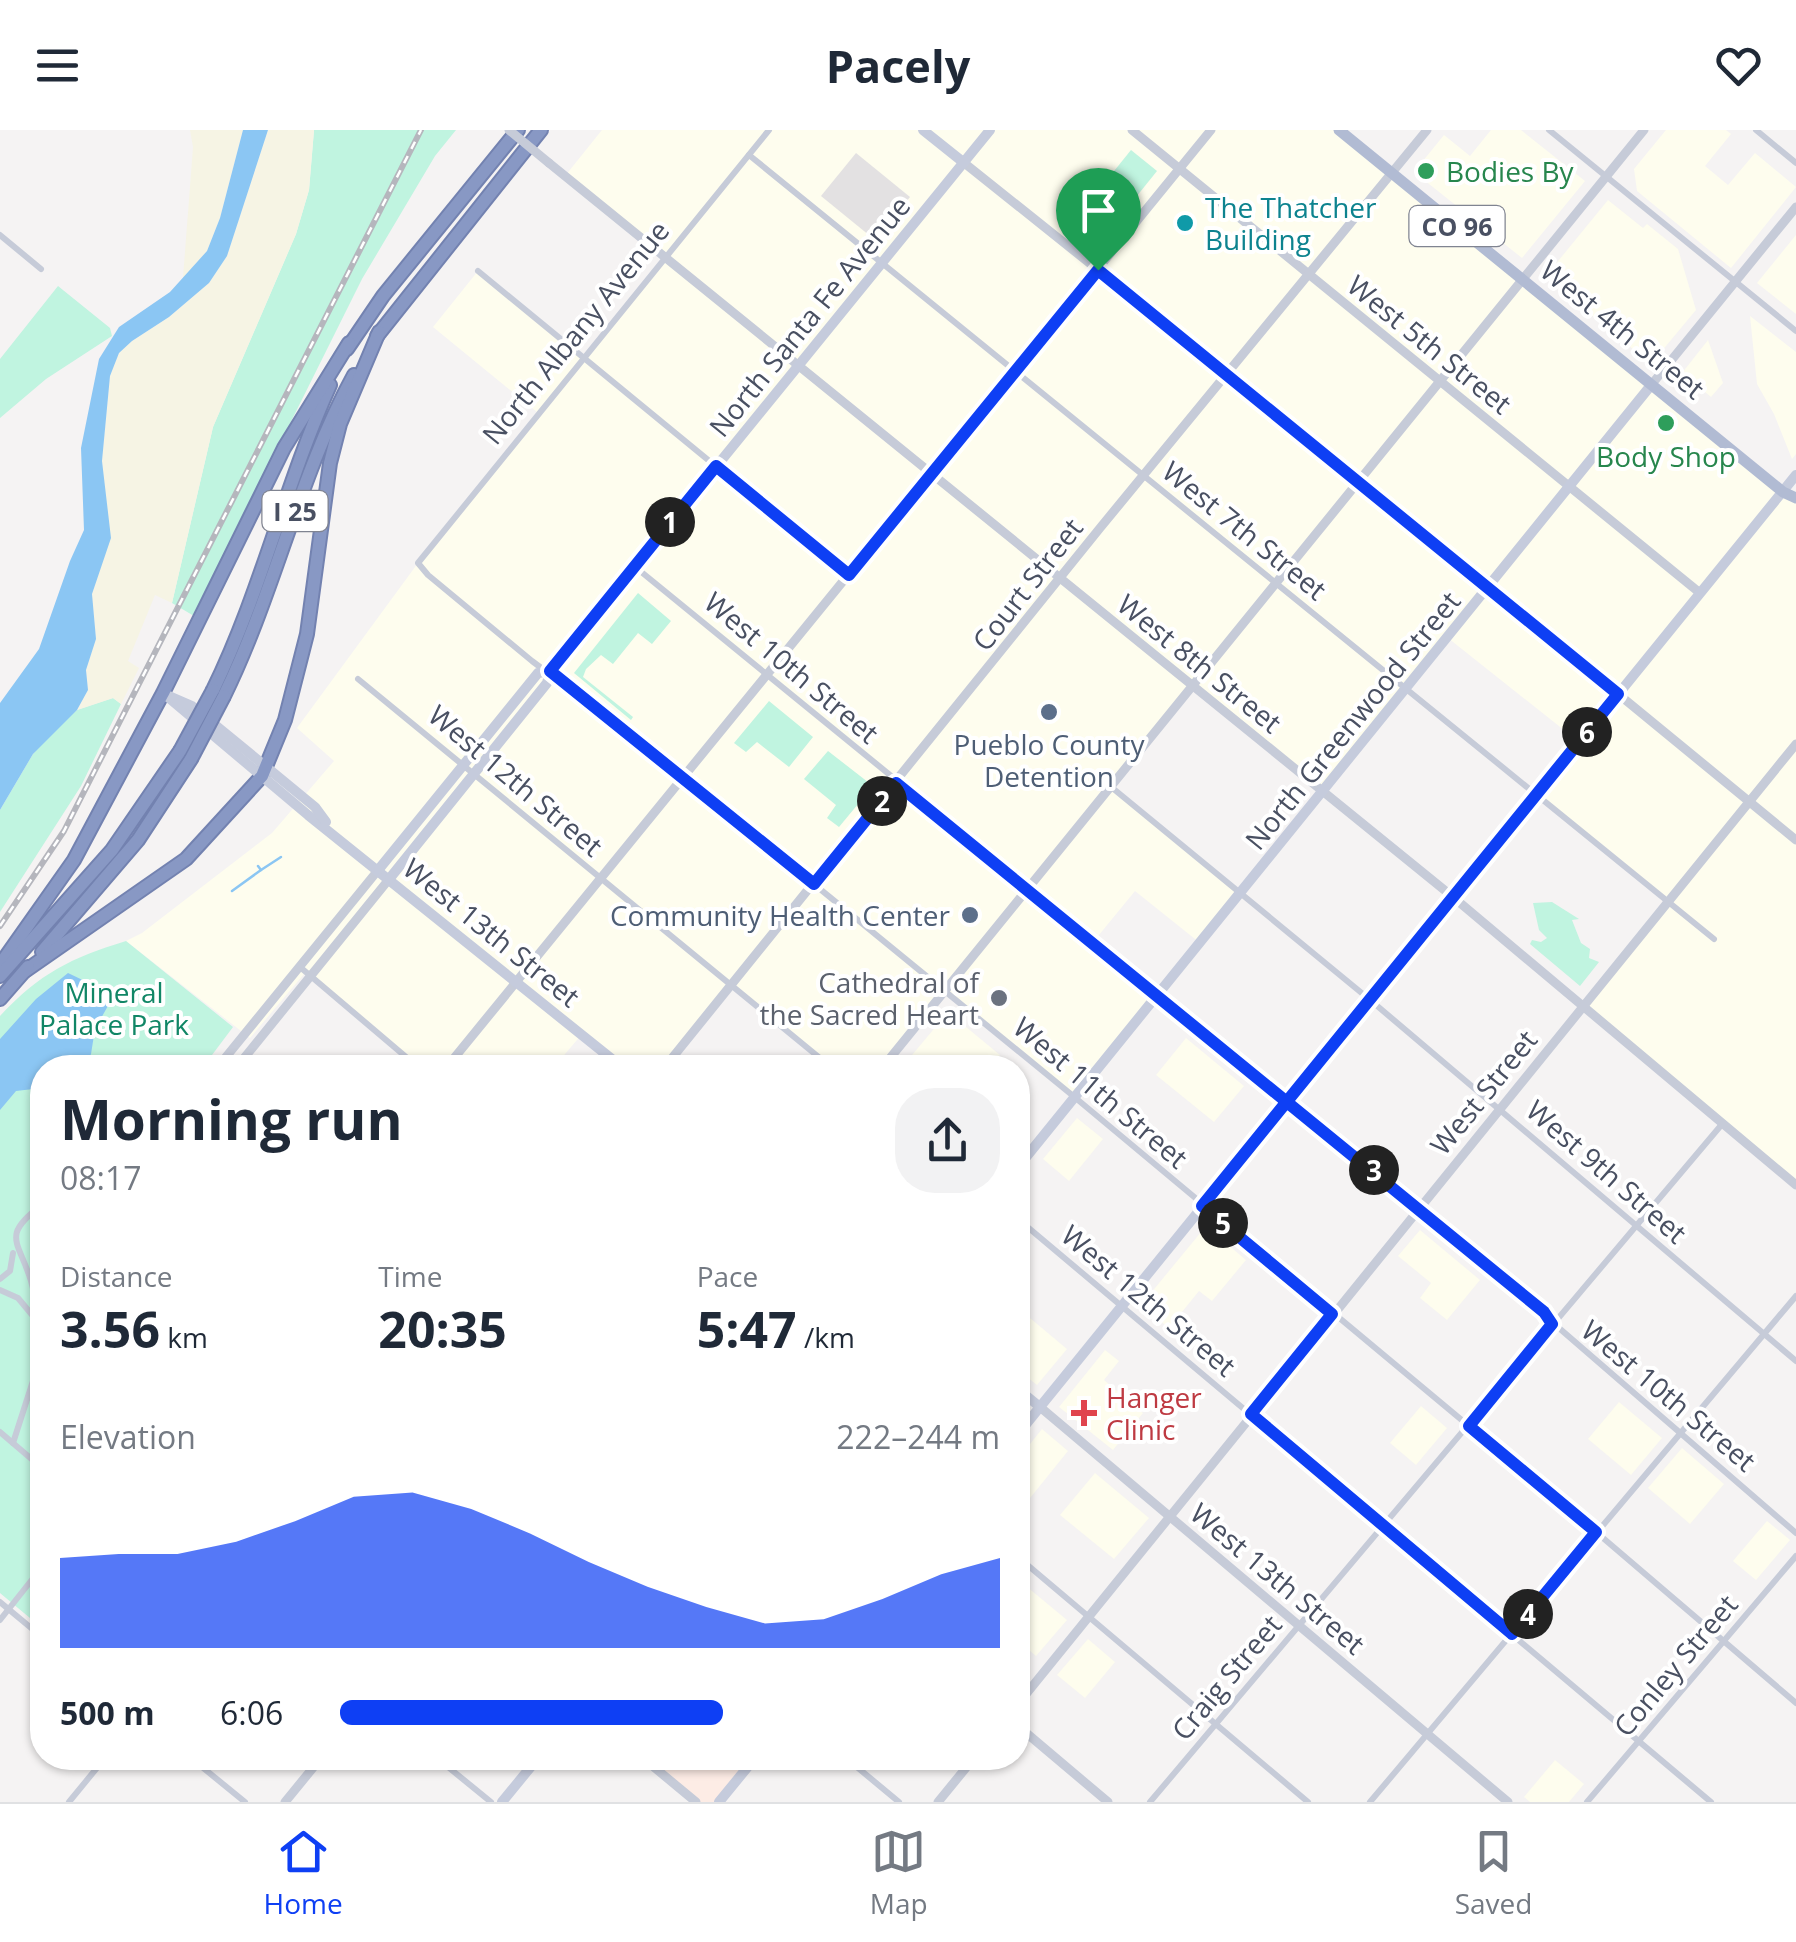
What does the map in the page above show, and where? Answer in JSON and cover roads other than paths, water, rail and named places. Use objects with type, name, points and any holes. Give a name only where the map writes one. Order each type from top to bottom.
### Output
[{"type":"highway","name":"I 25","points":[[218,693],[298,462],[350,342],[518,130]]},
{"type":"highway","name":"I 25","points":[[0,999],[138,840],[256,626],[331,419],[380,332],[541,130]]},
{"type":"highway","points":[[25,971],[186,859],[210,837],[264,772],[285,720],[307,634],[330,463],[340,424],[380,332]]},
{"type":"highway","points":[[0,966],[74,860],[163,693],[284,448],[350,342]]},
{"type":"highway","name":"I 25","points":[[0,976],[112,850],[185,755]]},
{"type":"main road","points":[[923,130],[964,162]]},
{"type":"main road","name":"North Santa Fe Avenue","points":[[390,878],[547,683],[550,671],[634,566],[990,130]]},
{"type":"main road","name":"West 4th Street","points":[[1339,130],[1783,492],[1796,510]]},
{"type":"main road","name":"North Greenwood Street","points":[[1030,1152],[1652,384]]},
{"type":"main road","points":[[1030,1419],[1796,475]]},
{"type":"main road","name":"West 4th Street","points":[[1783,492],[1796,498]]},
{"type":"main road","name":"North Santa Fe Avenue","points":[[379,869],[538,673],[550,671]]},
{"type":"main road","name":"West 13th Street","points":[[163,693],[607,1055]]},
{"type":"main road","name":"West 13th Street","points":[[1030,1399],[1040,1407]]},
{"type":"main road","points":[[502,1802],[528,1770]]},
{"type":"main road","points":[[718,1802],[744,1770]]},
{"type":"street","name":"West 8th Street","points":[[508,130],[1453,898],[1796,1186]]},
{"type":"street","name":"North Albany Avenue","points":[[418,563],[769,130]]},
{"type":"street","name":"West 5th Street","points":[[1132,130],[1700,592]]},
{"type":"street","points":[[457,1055],[1211,130]]},
{"type":"street","name":"Court Street","points":[[675,1055],[1427,130]]},
{"type":"street","points":[[1549,130],[1796,331]]},
{"type":"street","points":[[893,1055],[1644,130]]},
{"type":"street","points":[[1756,130],[1796,164]]},
{"type":"street","name":"West 7th Street","points":[[749,155],[1714,939]]},
{"type":"street","points":[[964,162],[1796,840]]},
{"type":"street","name":"North Greenwood Street","points":[[1652,384],[1796,206]]},
{"type":"street","points":[[0,235],[42,269]]},
{"type":"street","points":[[478,271],[849,575]]},
{"type":"street","name":"West 11th Street","points":[[418,563],[521,652],[684,778],[1023,1055]]},
{"type":"street","name":"West 10th Street","points":[[634,566],[1419,1206],[1796,1534]]},
{"type":"street","name":"West 12th Street","points":[[358,679],[816,1055]]},
{"type":"street","name":"West Street","points":[[1030,1689],[1796,744]]},
{"type":"street","name":"West 9th Street","points":[[1110,786],[1369,999],[1796,1361]]},
{"type":"street","name":"North Santa Fe Avenue","points":[[228,1055],[379,869]]},
{"type":"street","name":"North Santa Fe Avenue","points":[[247,1055],[390,878]]},
{"type":"street","points":[[299,966],[405,1055]]},
{"type":"street","name":"West 11th Street","points":[[1030,1061],[1796,1702]]},
{"type":"street","name":"Craig Street","points":[[1150,1802],[1723,1124]]},
{"type":"street","points":[[0,1279],[12,1266],[12,1232],[17,1222],[30,1213]]},
{"type":"street","name":"West 12th Street","points":[[1030,1230],[1711,1802]]},
{"type":"street","points":[[12,1247],[30,1280]]},
{"type":"street","points":[[0,1290],[26,1305],[30,1312]]},
{"type":"street","points":[[1370,1802],[1796,1296]]},
{"type":"street","points":[[13,1443],[30,1390]]},
{"type":"street","name":"West 13th Street","points":[[1040,1407],[1508,1802]]},
{"type":"street","points":[[0,1432],[30,1458]]},
{"type":"street","name":"Conley Street","points":[[1588,1802],[1796,1556]]},
{"type":"street","points":[[1030,1566],[1308,1802]]},
{"type":"street","points":[[0,1620],[30,1582]]},
{"type":"street","points":[[0,1602],[30,1627]]},
{"type":"street","points":[[1030,1736],[1108,1802]]},
{"type":"street","points":[[69,1802],[94,1770]]},
{"type":"street","points":[[206,1770],[246,1802]]},
{"type":"street","points":[[285,1802],[312,1770]]},
{"type":"street","points":[[452,1770],[491,1802]]},
{"type":"street","points":[[658,1770],[696,1802]]},
{"type":"street","points":[[860,1770],[899,1802]]},
{"type":"street","points":[[938,1802],[964,1770]]},
{"type":"water","points":[[243,130],[268,130],[227,256],[209,283],[119,353],[110,376],[102,461],[111,538],[92,594],[96,639],[86,670],[88,690],[77,710],[33,754],[0,810],[0,703],[39,649],[84,530],[81,448],[99,359],[119,327],[170,292],[207,251],[220,218]]},
{"type":"water","points":[[68,973],[91,984],[109,1004],[95,1029],[91,1055],[30,1055],[30,1089],[16,1091],[0,1110],[0,1039],[36,999]]},
{"type":"waterway","points":[[261,870],[281,857]]},
{"type":"waterway","points":[[232,891],[261,870],[258,866]]},
{"type":"railway","points":[[0,926],[64,831],[421,130]]},
{"type":"place","name":"Bodies By","points":[[1426,171]]},
{"type":"place","name":"The Thatcher Building","points":[[1185,223]]},
{"type":"place","name":"Body Shop","points":[[1666,423]]},
{"type":"place","name":"Pueblo County Detention","points":[[1049,712]]},
{"type":"place","name":"Community Health Center","points":[[970,915]]},
{"type":"place","name":"Cathedral of the Sacred Heart","points":[[999,998]]},
{"type":"place","name":"Hanger Clinic","points":[[1084,1413]]},
{"type":"park label","name":"Mineral Palace Park","points":[[114,1008]]}]
